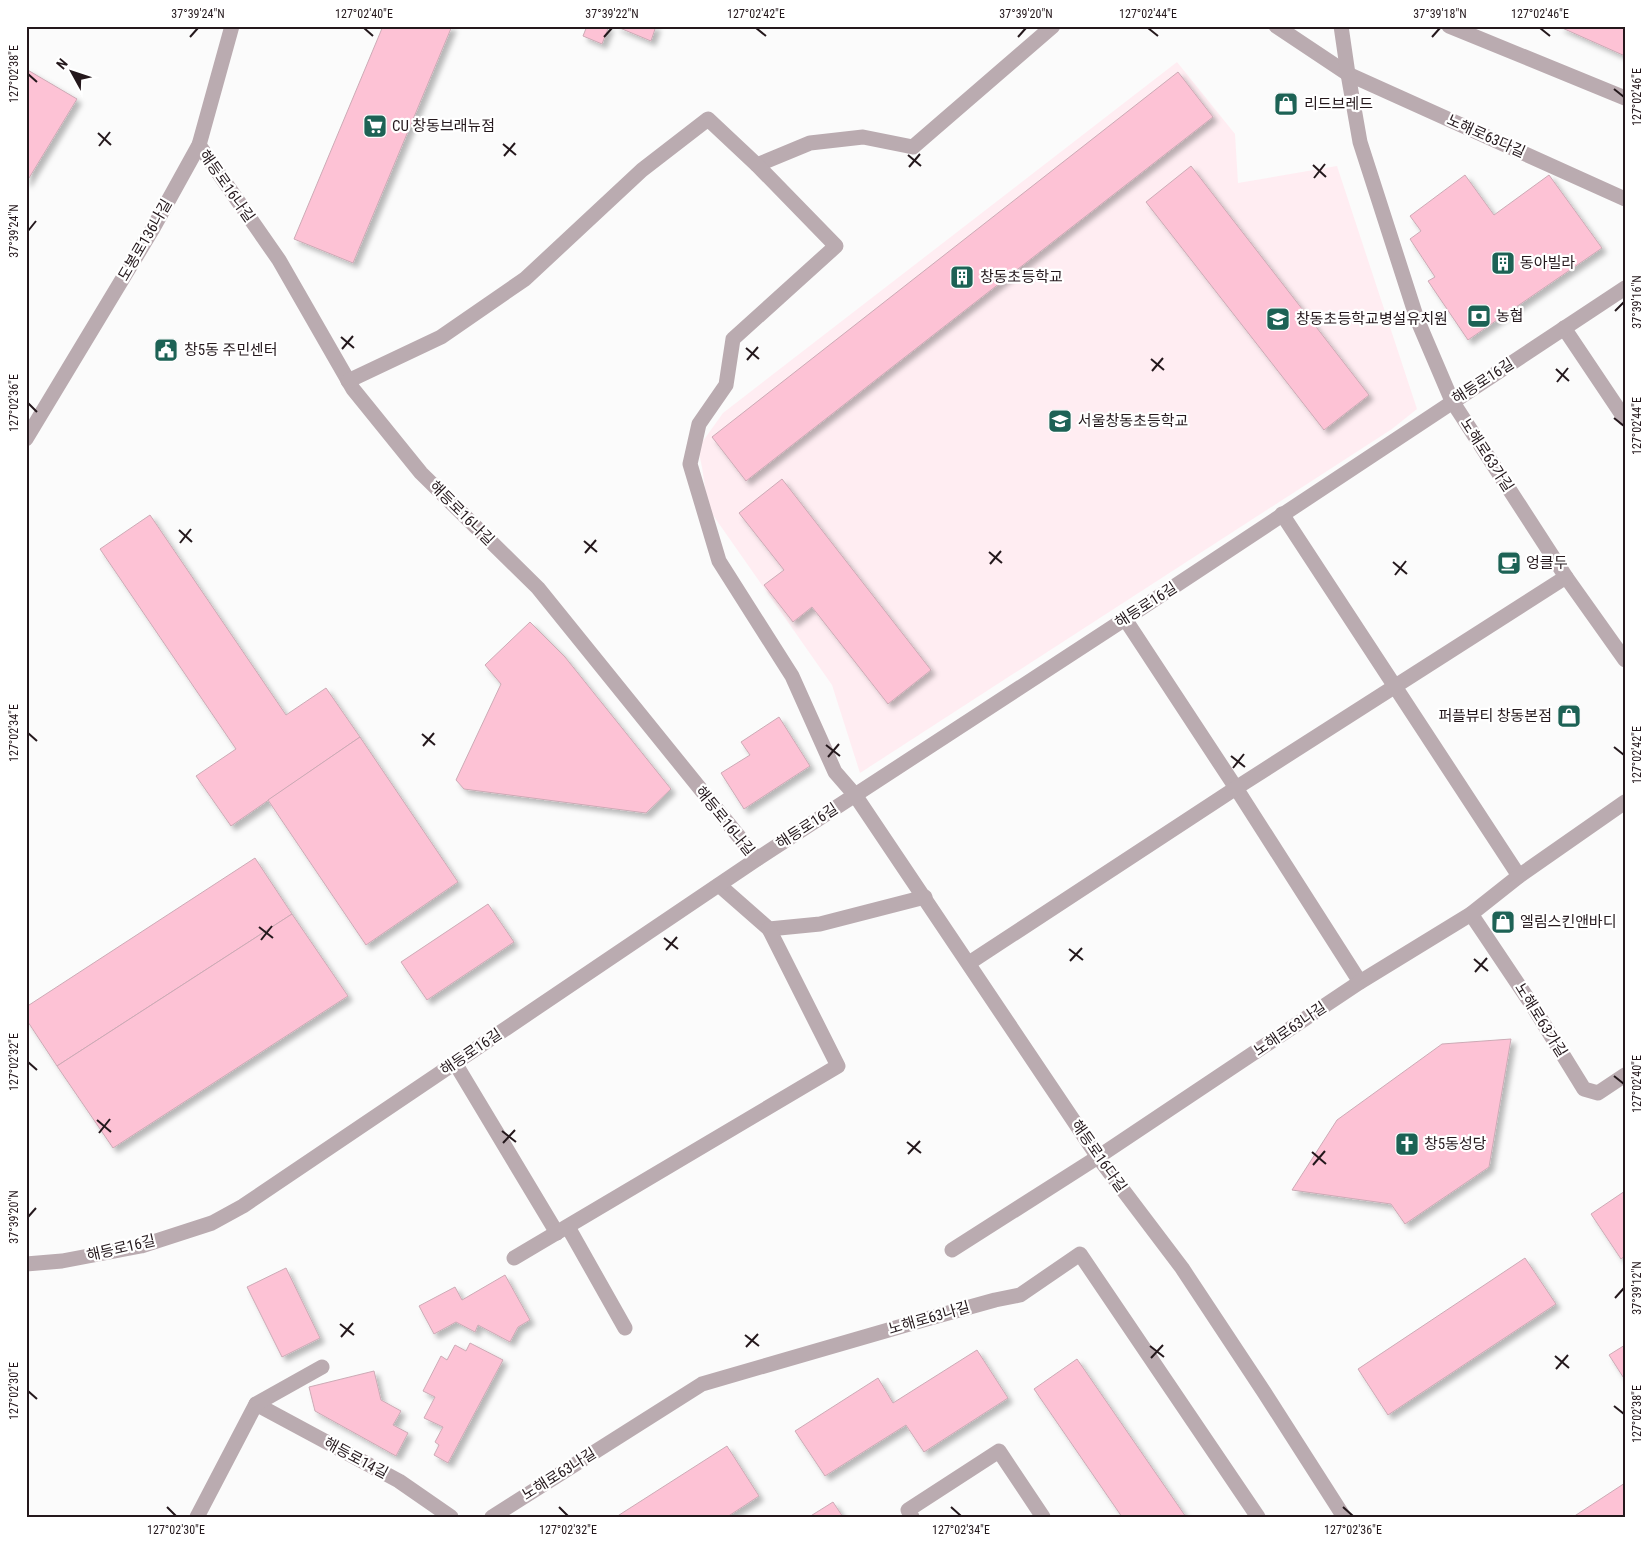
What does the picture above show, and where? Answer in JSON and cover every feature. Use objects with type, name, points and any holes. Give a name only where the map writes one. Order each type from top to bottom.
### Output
[{"type":"street","name":"도봉로136나길","points":[[26,439],[152,230],[199,145],[232,26]]},
{"type":"street","points":[[348,381],[441,338],[526,279],[642,170],[708,118],[757,165],[810,143],[863,137],[913,147],[1053,26]]},
{"type":"street","name":"노해로63다길","points":[[1276,26],[1348,74],[1625,199]]},
{"type":"street","name":"노해로63가길","points":[[1341,26],[1360,142],[1414,310],[1452,401],[1566,577],[1625,660]]},
{"type":"street","points":[[1449,26],[1625,98]]},
{"type":"street","name":"해등로16나길","points":[[199,145],[279,260],[352,389],[422,473],[538,588],[757,859]]},
{"type":"street","name":"해등로16다길","points":[[757,165],[836,246],[733,339],[726,386],[699,424],[690,464],[719,561],[792,676],[835,772],[855,795],[1098,1157],[1182,1268],[1344,1517]]},
{"type":"street","name":"해등로16길","points":[[26,1264],[62,1261],[141,1246],[212,1223],[243,1206],[757,859],[1125,619],[1625,288]]},
{"type":"street","points":[[1564,328],[1625,419]]},
{"type":"street","points":[[1282,514],[1518,876]]},
{"type":"street","points":[[969,963],[1236,788],[1566,577]]},
{"type":"street","points":[[1125,619],[1360,982]]},
{"type":"street","name":"노해로63나길","points":[[952,1250],[1098,1157],[1360,982],[1471,914],[1518,876],[1625,802]]},
{"type":"street","points":[[514,1258],[838,1066],[769,929],[719,885]]},
{"type":"street","points":[[769,929],[820,924],[925,898]]},
{"type":"street","name":"노해로63가길","points":[[1471,914],[1534,1008],[1584,1089],[1598,1092],[1625,1075]]},
{"type":"street","points":[[455,1063],[625,1328]]},
{"type":"street","name":"노해로63나길","points":[[492,1517],[702,1384],[923,1320],[1020,1295],[1080,1254],[1258,1517]]},
{"type":"street","points":[[197,1517],[256,1404],[322,1367]]},
{"type":"street","name":"해등로14길","points":[[256,1404],[399,1481],[452,1517]]},
{"type":"street","points":[[912,1517],[908,1510],[999,1450],[1043,1517]]},
{"type":"shaded area","name":"서울창동초등학교","points":[[1177,62],[1235,134],[1238,183],[1337,166],[1417,409],[1392,429],[860,773],[832,685],[708,508],[698,448],[723,413]]},
{"type":"building","points":[[383,26],[452,26],[353,263],[294,239]]},
{"type":"building","points":[[587,26],[609,26],[602,44],[583,36]]},
{"type":"building","points":[[615,26],[656,26],[651,41]]},
{"type":"building","points":[[1560,26],[1625,26],[1625,56],[1560,27]]},
{"type":"building","points":[[26,69],[77,99],[26,183]]},
{"type":"building","name":"창동초등학교","points":[[1178,72],[1213,117],[746,481],[712,437]]},
{"type":"building","points":[[1191,166],[1369,395],[1324,430],[1146,202]]},
{"type":"building","name":"동아빌라","points":[[1465,175],[1494,215],[1549,175],[1602,248],[1468,340],[1428,281],[1435,277],[1410,239],[1421,231],[1410,216]]},
{"type":"building","points":[[782,479],[931,670],[888,704],[812,607],[793,622],[764,585],[784,570],[739,513]]},
{"type":"building","points":[[150,515],[286,715],[326,688],[360,737],[231,826],[196,776],[236,749],[100,549]]},
{"type":"building","points":[[530,622],[565,657],[671,789],[646,813],[464,789],[456,780],[501,684],[485,665]]},
{"type":"building","points":[[779,717],[810,766],[744,809],[721,773],[750,755],[741,742]]},
{"type":"building","points":[[360,737],[458,882],[366,945],[268,800]]},
{"type":"building","points":[[255,858],[292,914],[57,1066],[26,1019],[26,1007]]},
{"type":"building","points":[[488,904],[514,942],[427,1000],[401,962]]},
{"type":"building","points":[[292,914],[348,996],[113,1148],[57,1066]]},
{"type":"building","name":"창5동성당","points":[[1511,1039],[1489,1167],[1405,1224],[1391,1204],[1292,1190],[1337,1120],[1442,1044]]},
{"type":"building","points":[[1625,1191],[1625,1256],[1621,1259],[1591,1214]]},
{"type":"building","points":[[1525,1258],[1556,1304],[1388,1415],[1358,1369]]},
{"type":"building","points":[[286,1268],[320,1338],[282,1357],[247,1287]]},
{"type":"building","points":[[505,1275],[530,1320],[518,1327],[510,1342],[478,1325],[475,1332],[456,1322],[434,1334],[419,1306],[455,1287],[462,1300]]},
{"type":"building","points":[[470,1343],[503,1360],[448,1463],[434,1455],[439,1445],[435,1442],[443,1427],[424,1418],[435,1397],[423,1391],[441,1356],[447,1360],[455,1345],[466,1351]]},
{"type":"building","points":[[1625,1345],[1625,1380],[1609,1355]]},
{"type":"building","points":[[977,1350],[1008,1398],[924,1452],[906,1425],[825,1476],[795,1431],[878,1378],[893,1403]]},
{"type":"building","points":[[1077,1359],[1186,1517],[1122,1517],[1034,1389]]},
{"type":"building","points":[[374,1371],[381,1400],[401,1411],[393,1425],[408,1433],[396,1456],[315,1411],[309,1387]]},
{"type":"building","points":[[727,1446],[759,1496],[727,1517],[616,1517]]},
{"type":"building","points":[[1625,1483],[1625,1517],[1573,1517]]},
{"type":"building","points":[[833,1502],[843,1517],[809,1517]]},
{"type":"place","name":"리드브레드","points":[[1286,104]]},
{"type":"place","name":"CU 창동브래뉴점","points":[[375,126]]},
{"type":"place","name":"동아빌라","points":[[1503,263]]},
{"type":"place","name":"창동초등학교","points":[[962,277]]},
{"type":"place","name":"농협","points":[[1479,316]]},
{"type":"place","name":"창동초등학교병설유치원","points":[[1278,319]]},
{"type":"place","name":"창5동 주민센터","points":[[166,350]]},
{"type":"place","name":"서울창동초등학교","points":[[1060,421]]},
{"type":"place","name":"엉클두","points":[[1509,563]]},
{"type":"place","name":"퍼플뷰티 창동본점","points":[[1569,716]]},
{"type":"place","name":"엘림스킨앤바디","points":[[1503,922]]},
{"type":"place","name":"창5동성당","points":[[1407,1144]]}]
